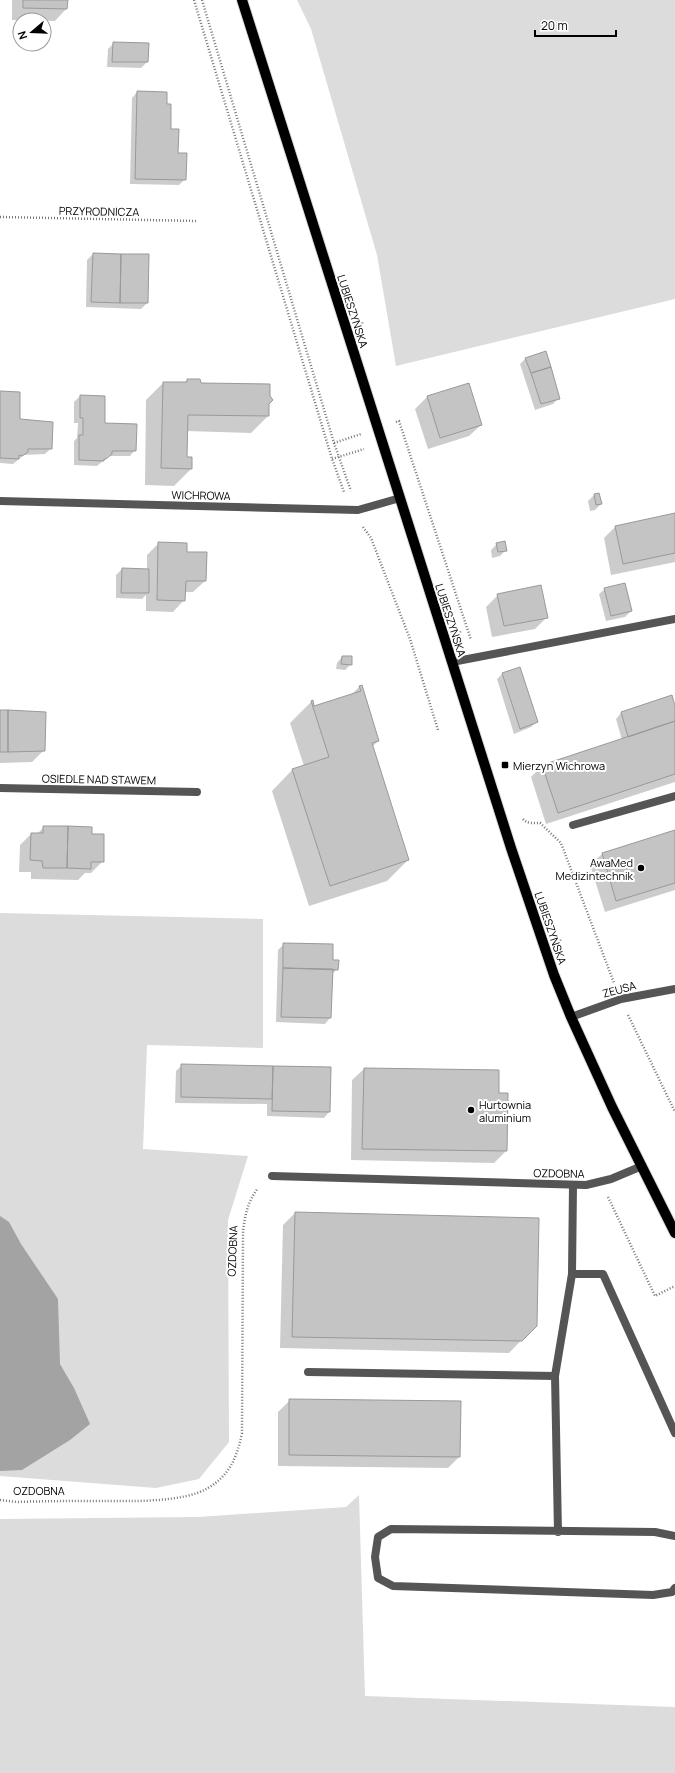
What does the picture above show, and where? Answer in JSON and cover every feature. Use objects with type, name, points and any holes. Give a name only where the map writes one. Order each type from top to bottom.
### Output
[{"type":"main road","name":"LUBIESZYŃSKA","points":[[242,0],[535,921],[571,1017],[595,1072],[675,1233]]},
{"type":"street","name":"WICHROWA","points":[[0,501],[354,510],[400,498]]},
{"type":"street","points":[[452,662],[675,619]]},
{"type":"street","name":"OSIEDLE NAD STAWEM","points":[[0,788],[197,792]]},
{"type":"street","points":[[574,825],[675,796]]},
{"type":"street","name":"ZEUSA","points":[[571,1017],[621,999],[675,989]]},
{"type":"street","name":"OZDOBNA","points":[[272,1176],[573,1185],[601,1183],[642,1166]]},
{"type":"street","points":[[558,1532],[555,1376],[572,1274],[573,1185]]},
{"type":"street","points":[[572,1274],[603,1274],[675,1433]]},
{"type":"street","points":[[308,1372],[555,1376]]},
{"type":"street","points":[[675,1536],[655,1532],[391,1529],[378,1537],[375,1557],[378,1578],[393,1586],[653,1595],[672,1592],[675,1588]]},
{"type":"path","points":[[194,0],[332,459],[354,510],[374,545],[410,639],[438,730]]},
{"type":"path","points":[[202,0],[354,510]]},
{"type":"path","name":"PRZYRODNICZA","points":[[0,217],[197,220]]},
{"type":"path","points":[[399,421],[477,657]]},
{"type":"path","points":[[521,816],[525,821],[540,823],[561,843],[621,999],[675,1112]]},
{"type":"path","name":"OZDOBNA","points":[[0,1500],[17,1502],[142,1500],[181,1497],[206,1489],[224,1475],[238,1453],[242,1433],[242,1253],[245,1214],[252,1196],[262,1184],[272,1176]]},
{"type":"path","points":[[601,1183],[655,1296],[675,1286]]},
{"type":"shaded area","points":[[297,0],[675,0],[675,299],[396,366],[377,255],[311,29]]},
{"type":"shaded area","points":[[0,913],[263,919],[263,1048],[147,1045],[143,1149],[248,1156],[228,1220],[229,1442],[199,1479],[156,1488],[0,1476]]},
{"type":"shaded area","points":[[0,1216],[9,1222],[21,1244],[58,1299],[60,1364],[74,1388],[90,1424],[70,1440],[22,1470],[0,1471]]},
{"type":"shaded area","points":[[359,1495],[365,1696],[675,1707],[675,1773],[0,1773],[0,1519],[198,1517],[346,1507]]},
{"type":"building","points":[[23,0],[68,0],[67,9],[23,8]]},
{"type":"building","points":[[113,42],[149,43],[148,62],[112,62]]},
{"type":"building","points":[[137,91],[167,92],[167,104],[171,104],[171,129],[179,129],[178,153],[187,153],[186,180],[135,179]]},
{"type":"building","points":[[93,253],[121,254],[120,303],[91,302]]},
{"type":"building","points":[[121,254],[149,254],[148,303],[120,303]]},
{"type":"building","points":[[546,351],[551,367],[531,373],[525,358]]},
{"type":"building","points":[[551,367],[560,399],[541,404],[531,373]]},
{"type":"building","points":[[187,379],[200,379],[201,383],[270,384],[270,396],[273,400],[269,404],[269,416],[188,415],[187,457],[192,457],[192,469],[161,468],[163,382],[187,382]]},
{"type":"building","points":[[469,383],[482,425],[440,438],[427,396]]},
{"type":"building","points":[[0,391],[20,392],[20,419],[53,422],[52,449],[28,449],[28,452],[22,456],[19,455],[19,459],[0,458]]},
{"type":"building","points":[[80,395],[105,396],[105,423],[137,424],[136,451],[112,451],[112,454],[104,459],[104,461],[79,460],[79,435],[83,435],[83,418],[80,418]]},
{"type":"building","points":[[599,493],[602,504],[596,505],[594,494]]},
{"type":"building","points":[[675,513],[675,553],[623,564],[615,526]]},
{"type":"building","points":[[505,541],[507,551],[498,552],[496,543]]},
{"type":"building","points":[[158,542],[187,543],[187,552],[207,552],[206,581],[186,581],[185,601],[157,600]]},
{"type":"building","points":[[122,568],[149,569],[149,593],[121,593]]},
{"type":"building","points":[[625,583],[632,611],[611,616],[604,588]]},
{"type":"building","points":[[541,585],[548,618],[504,626],[497,594]]},
{"type":"building","points":[[342,656],[352,656],[352,665],[341,664]]},
{"type":"building","points":[[520,667],[538,722],[520,729],[502,673]]},
{"type":"building","points":[[362,685],[379,741],[372,743],[409,860],[330,886],[292,769],[329,757],[311,701],[313,700],[314,706],[361,691],[359,686]]},
{"type":"building","points":[[672,695],[675,706],[675,721],[628,737],[621,712]]},
{"type":"building","points":[[0,710],[8,710],[8,752],[0,752]]},
{"type":"building","points":[[8,710],[46,712],[45,751],[8,752]]},
{"type":"building","points":[[675,721],[675,774],[558,813],[542,765]]},
{"type":"building","points":[[43,826],[68,826],[67,868],[43,868],[42,861],[30,860],[31,833],[43,833]]},
{"type":"building","points":[[68,826],[92,827],[92,834],[104,834],[104,862],[91,862],[91,869],[67,868]]},
{"type":"building","name":"AwaMed Medizintechnik","points":[[675,830],[675,883],[616,901],[602,853]]},
{"type":"building","points":[[283,943],[333,944],[333,960],[339,960],[338,970],[283,968]]},
{"type":"building","points":[[283,968],[333,969],[331,1018],[281,1017]]},
{"type":"building","points":[[181,1064],[273,1066],[272,1099],[181,1097]]},
{"type":"building","points":[[273,1066],[331,1067],[330,1112],[272,1111]]},
{"type":"building","points":[[364,1068],[499,1070],[499,1093],[508,1093],[507,1151],[362,1149]]},
{"type":"building","points":[[295,1212],[539,1218],[537,1326],[522,1341],[292,1337]]},
{"type":"building","points":[[289,1399],[461,1401],[460,1457],[289,1455]]},
{"type":"place","name":"Mierzyn Wichrowa","points":[[505,765]]},
{"type":"place","name":"AwaMed Medizintechnik","points":[[641,868]]},
{"type":"place","name":"Hurtownia aluminium","points":[[471,1110]]}]
